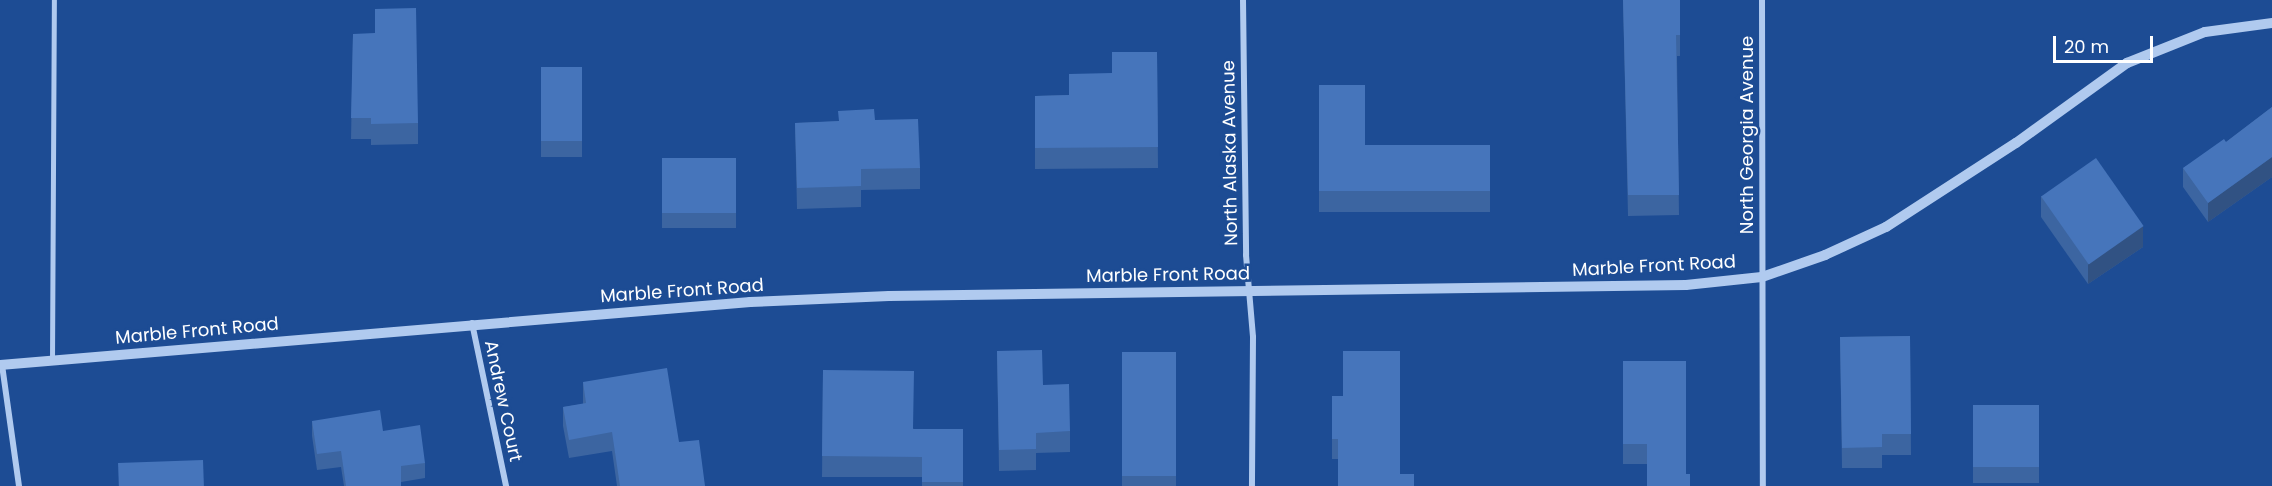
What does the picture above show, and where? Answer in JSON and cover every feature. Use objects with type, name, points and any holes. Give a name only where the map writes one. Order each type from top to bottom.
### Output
[{"type":"street","name":"North Alaska Avenue","points":[[1243,0],[1252,486]]},
{"type":"street","name":"North Georgia Avenue","points":[[1762,0],[1764,486]]},
{"type":"street","name":"Marble Front Road","points":[[1,365],[472,323],[750,302],[1249,291],[1686,285],[1762,277],[1825,255],[1886,227],[2016,143],[2127,63],[2205,32],[2272,22]]},
{"type":"street","name":"Andrew Court","points":[[472,323],[506,486]]},
{"type":"street","points":[[1,365],[20,486]]},
{"type":"lane","points":[[52,361],[54,0]]},
{"type":"building","points":[[1623,0],[1680,0],[1680,35],[1676,35],[1679,195],[1628,195]]},
{"type":"building","points":[[416,8],[418,123],[371,124],[371,118],[351,118],[353,34],[375,33],[375,9]]},
{"type":"building","points":[[1112,52],[1157,52],[1158,147],[1035,148],[1035,96],[1069,95],[1069,74],[1112,73]]},
{"type":"building","points":[[541,67],[582,67],[582,141],[541,141]]},
{"type":"building","points":[[1319,85],[1365,85],[1365,145],[1490,145],[1490,191],[1319,191]]},
{"type":"building","points":[[2272,107],[2272,157],[2208,203],[2183,168],[2224,139],[2226,142]]},
{"type":"building","points":[[874,109],[875,120],[918,119],[920,168],[861,169],[861,186],[797,188],[795,123],[839,121],[838,111]]},
{"type":"building","points":[[662,158],[736,158],[736,213],[662,213]]},
{"type":"building","points":[[2096,158],[2144,226],[2089,264],[2041,196]]},
{"type":"building","points":[[1910,336],[1911,434],[1882,434],[1882,447],[1842,448],[1840,337]]},
{"type":"building","points":[[1042,350],[1043,385],[1069,384],[1070,431],[1036,433],[1036,449],[999,450],[997,351]]},
{"type":"building","points":[[1343,351],[1400,351],[1400,474],[1414,474],[1414,486],[1338,486],[1338,439],[1332,439],[1332,396],[1343,396]]},
{"type":"building","points":[[1122,352],[1176,352],[1176,476],[1122,476]]},
{"type":"building","points":[[1623,361],[1686,361],[1686,474],[1690,474],[1690,486],[1647,486],[1647,444],[1623,444]]},
{"type":"building","points":[[667,368],[679,442],[699,440],[705,486],[620,486],[612,432],[569,440],[563,407],[586,403],[583,382]]},
{"type":"building","points":[[823,370],[914,371],[913,429],[963,429],[963,482],[922,482],[922,457],[822,456]]},
{"type":"building","points":[[1973,405],[2039,405],[2039,467],[1973,467]]},
{"type":"building","points":[[380,410],[383,431],[420,425],[425,463],[401,466],[401,486],[346,486],[341,451],[317,454],[312,421]]},
{"type":"building","points":[[203,460],[204,486],[119,486],[118,463]]}]
